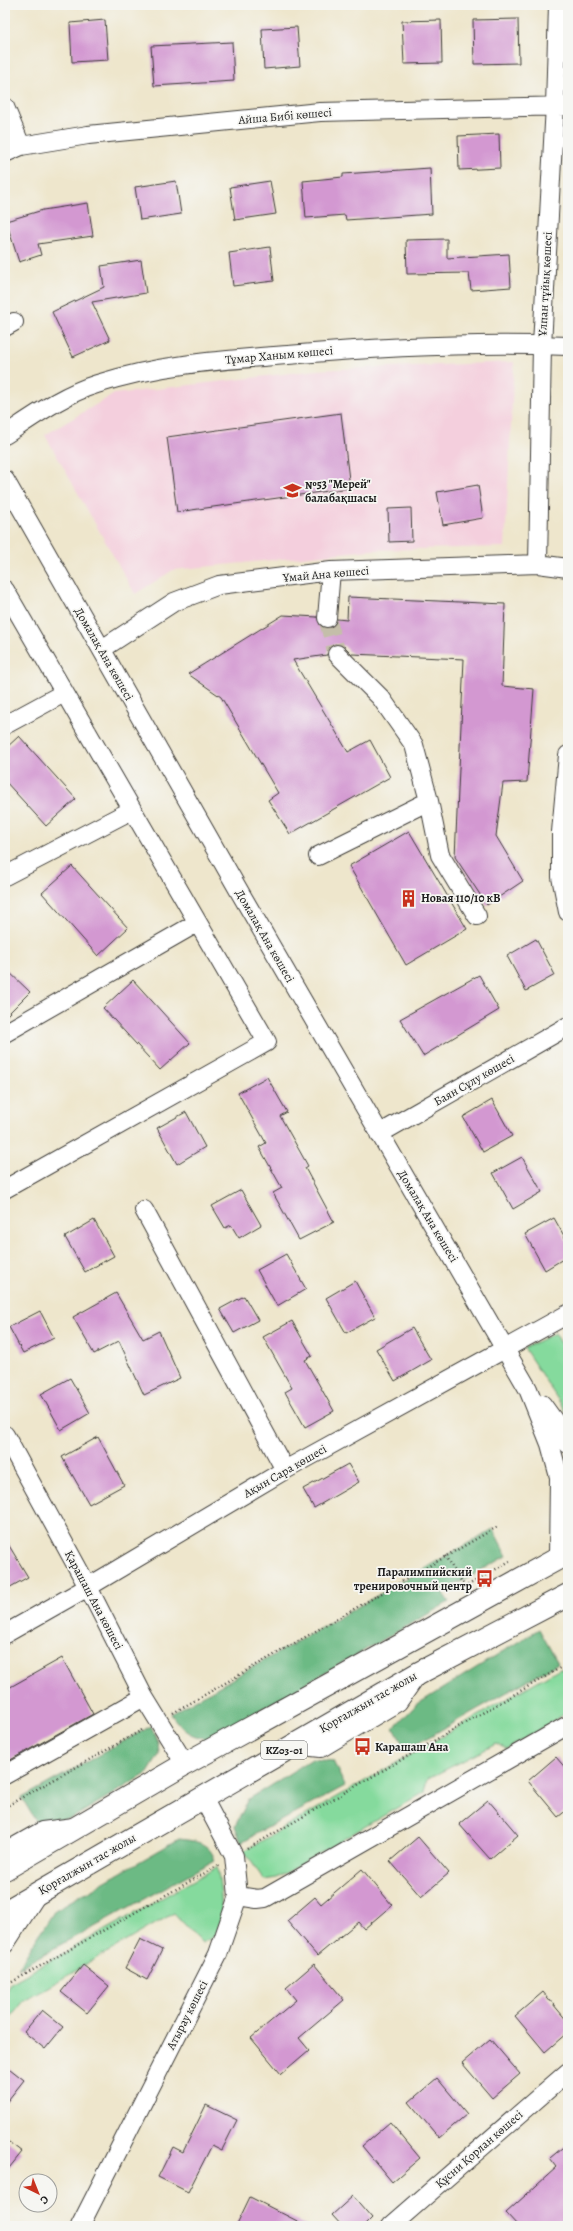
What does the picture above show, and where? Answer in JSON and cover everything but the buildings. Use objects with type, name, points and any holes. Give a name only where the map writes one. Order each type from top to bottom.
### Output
[{"type":"main road","name":"KZ03-01","points":[[5,1869],[185,1764],[565,1561]]},
{"type":"main road","name":"Қорғалжын тас жолы","points":[[5,1912],[202,1796],[419,1673],[568,1595]]},
{"type":"street","name":"Ұлпан тұйық көшесі","points":[[538,564],[542,345],[562,105],[558,5]]},
{"type":"street","name":"Айша Бибі көшесі","points":[[13,150],[88,135],[320,112],[562,105]]},
{"type":"street","points":[[5,107],[13,150]]},
{"type":"street","name":"Тұмар Ханым көшесі","points":[[5,435],[56,402],[96,384],[142,372],[210,361],[375,348],[542,345],[568,346]]},
{"type":"street","name":"Домалақ Ана көшесі","points":[[5,480],[528,1389],[550,1444],[559,1477],[565,1561]]},
{"type":"street","name":"Ұмай Ана көшесі","points":[[102,649],[174,602],[219,585],[331,571],[538,564],[568,568]]},
{"type":"street","points":[[327,618],[331,571]]},
{"type":"street","points":[[5,590],[266,1042],[5,1189]]},
{"type":"street","points":[[337,654],[382,698],[414,745],[429,801],[440,855],[477,916]]},
{"type":"street","points":[[5,725],[64,693]]},
{"type":"street","points":[[568,755],[561,832],[561,869],[568,912]]},
{"type":"street","points":[[318,856],[429,801]]},
{"type":"street","points":[[5,876],[132,810]]},
{"type":"street","points":[[5,1033],[197,922]]},
{"type":"street","name":"Баян Сұлу көшесі","points":[[380,1134],[568,1026]]},
{"type":"street","points":[[144,1210],[285,1470]]},
{"type":"street","name":"Ақын Сара көшесі","points":[[5,1634],[88,1587],[285,1470],[568,1314]]},
{"type":"street","name":"Домалақ Ана көшесі","points":[[528,1389],[563,1433],[568,1444]]},
{"type":"street","name":"Қарашаш Ана көшесі","points":[[5,1435],[88,1587],[144,1697],[185,1764]]},
{"type":"street","points":[[5,1775],[144,1697]]},
{"type":"street","points":[[238,1896],[257,1899],[264,1898],[568,1725]]},
{"type":"street","name":"Атырау көшесі","points":[[80,2226],[218,1954],[238,1896],[234,1856],[202,1796]]},
{"type":"street","points":[[5,1852],[42,1830],[77,1827]]},
{"type":"street","points":[[5,1944],[38,1893]]},
{"type":"street","name":"Құсни Қорлан көшесі","points":[[390,2226],[568,2072]]},
{"type":"path","points":[[5,1807],[158,1722],[497,1527]]},
{"type":"path","points":[[445,1556],[464,1587],[510,1561]]},
{"type":"path","points":[[244,1850],[560,1668]]},
{"type":"path","points":[[5,1986],[223,1863]]},
{"type":"shaded area","name":"№53 \"Мерей\" балабақшасы","points":[[514,362],[505,547],[371,550],[173,570],[135,594],[45,435],[114,394],[317,370]]},
{"type":"green space","points":[[555,1333],[568,1355],[568,1415],[524,1348]]},
{"type":"green space","points":[[493,1529],[507,1556],[442,1592],[449,1602],[209,1739],[187,1732],[179,1725],[171,1714]]},
{"type":"green space","points":[[539,1629],[558,1663],[406,1750],[394,1728],[416,1705]]},
{"type":"green space","points":[[560,1668],[568,1672],[568,1712],[507,1749],[496,1744],[427,1779],[424,1792],[277,1878],[264,1880],[244,1851]]},
{"type":"green space","points":[[151,1726],[158,1742],[159,1755],[148,1773],[72,1818],[38,1825],[22,1798]]},
{"type":"green space","points":[[312,1759],[333,1761],[345,1786],[241,1842],[235,1826],[249,1799]]},
{"type":"green space","points":[[179,1839],[196,1842],[205,1846],[209,1849],[215,1860],[18,1968],[55,1910]]},
{"type":"green space","points":[[217,1867],[221,1893],[221,1913],[220,1923],[213,1937],[202,1943],[174,1913],[24,2001],[10,2018],[5,2014],[5,1997],[9,1984]]},
{"type":"tunnel","points":[[327,618],[337,654]]},
{"type":"place","name":"№53 \"Мерей\" балабақшасы","points":[[292,491]]},
{"type":"place","name":"Новая 110/10 кВ","points":[[408,898]]},
{"type":"place","name":"Паралимпийский тренировочный центр","points":[[485,1579]]},
{"type":"place","name":"Карашаш Ана","points":[[362,1747]]}]
